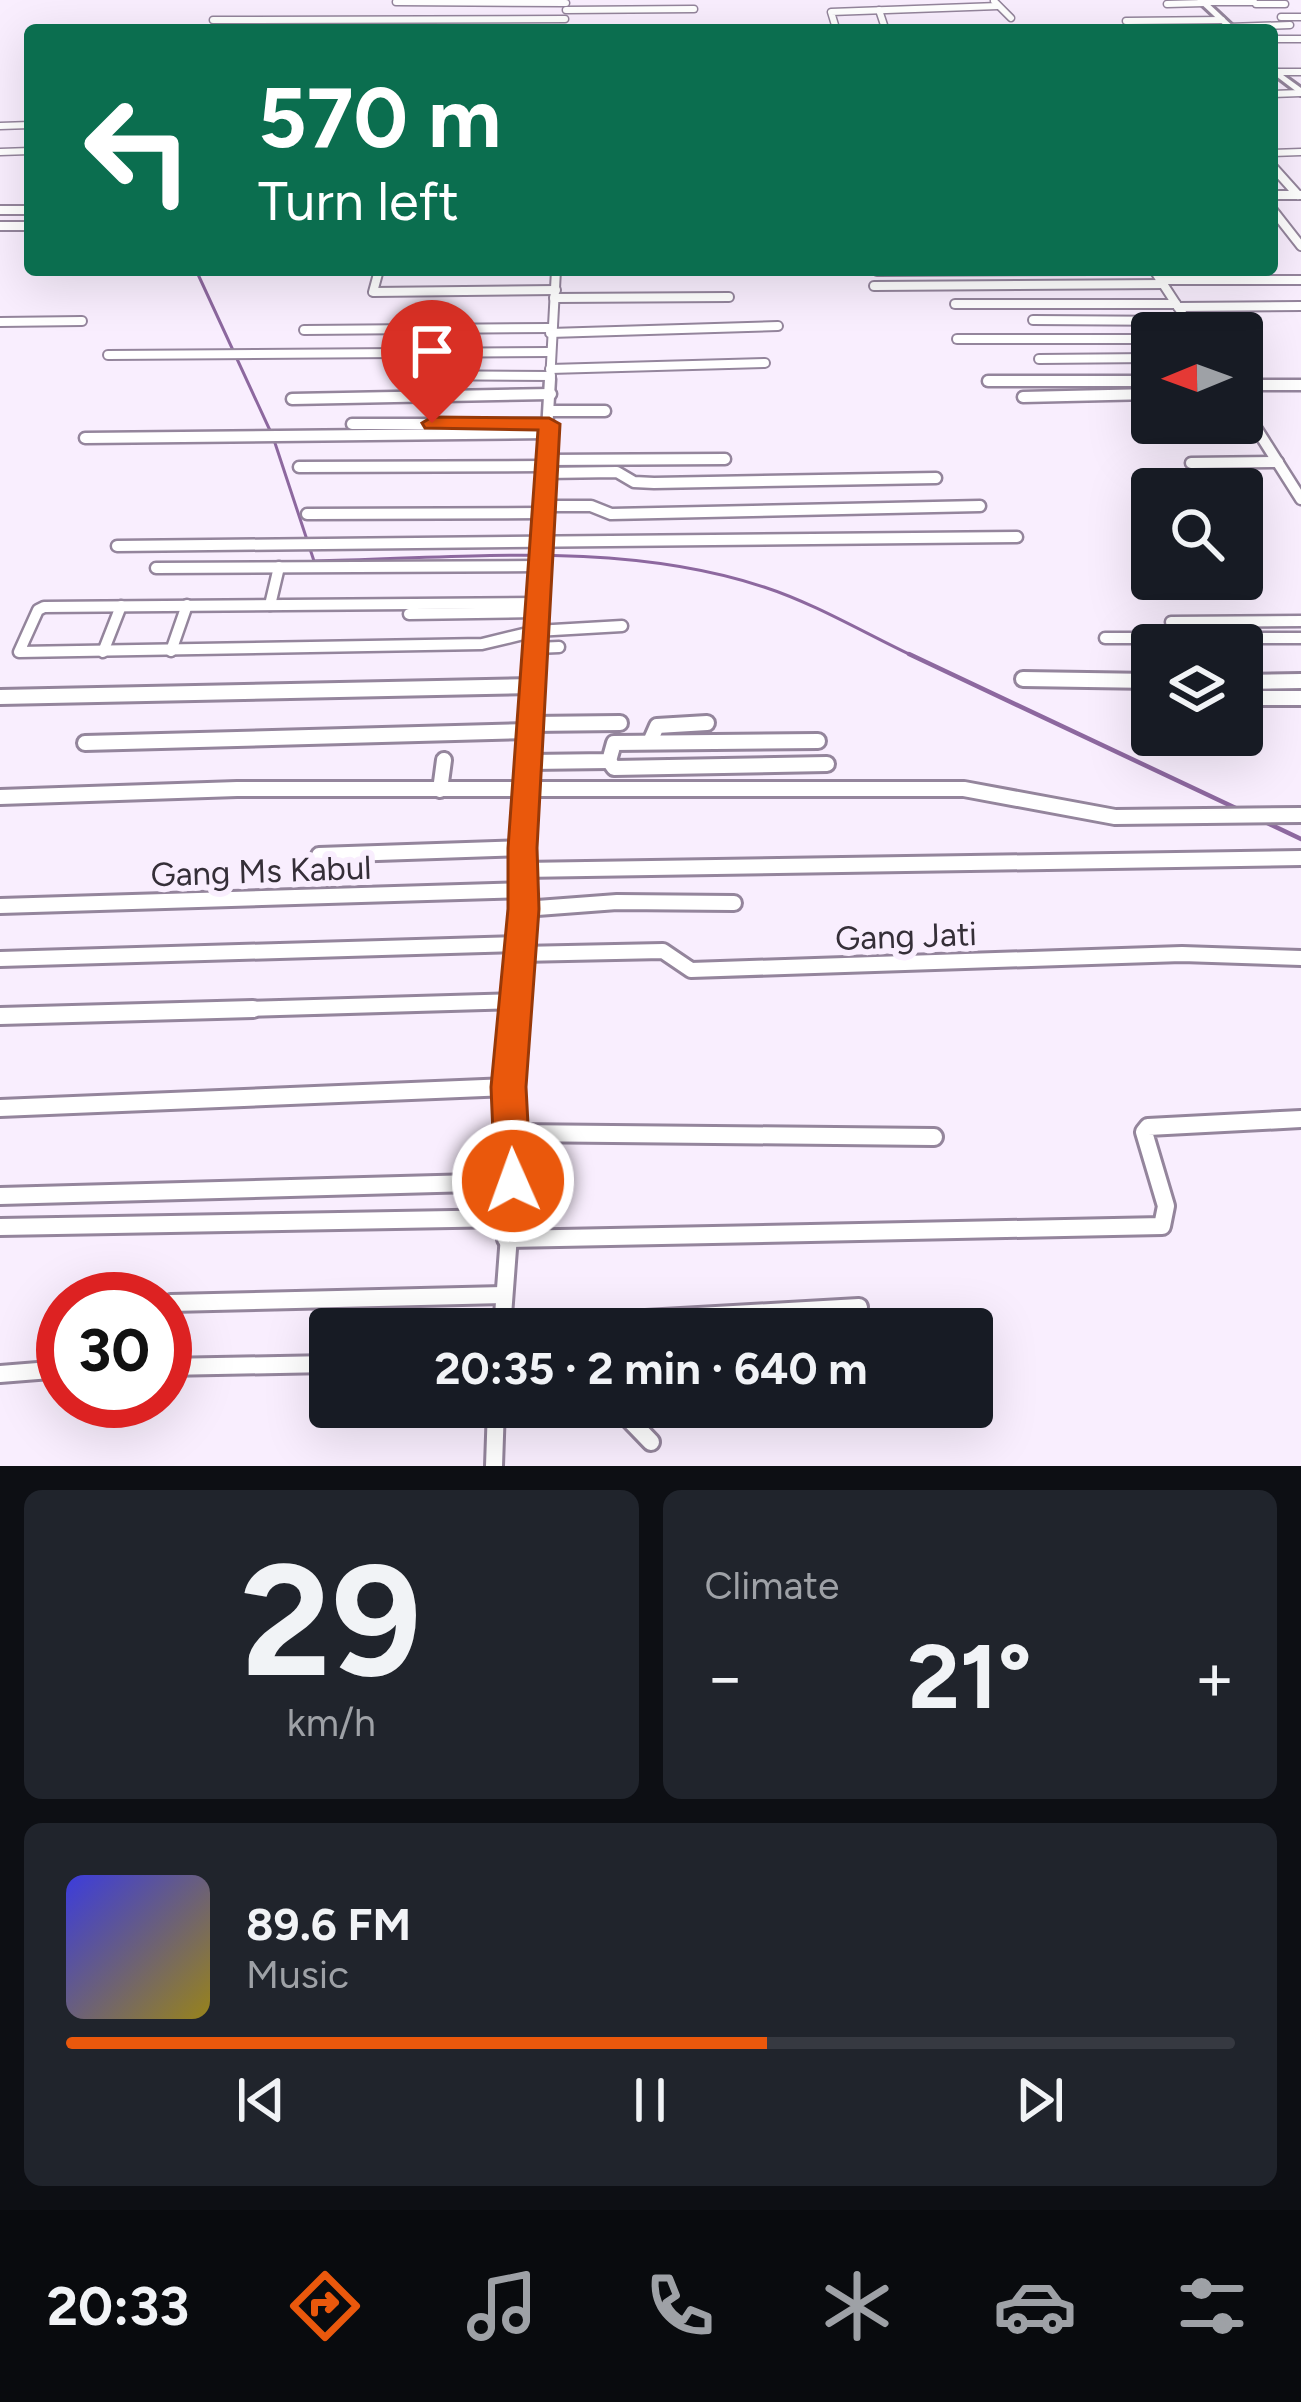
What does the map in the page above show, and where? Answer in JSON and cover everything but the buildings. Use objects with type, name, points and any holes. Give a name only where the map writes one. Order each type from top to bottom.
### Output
[{"type":"street","points":[[396,2],[646,14]]},
{"type":"street","points":[[1202,2],[1226,24]]},
{"type":"street","points":[[1254,2],[1264,10]]},
{"type":"street","points":[[1166,4],[1283,2],[1293,10]]},
{"type":"street","points":[[835,24],[831,12],[996,3],[1011,18]]},
{"type":"street","points":[[213,20],[694,9]]},
{"type":"street","points":[[862,10],[865,24]]},
{"type":"street","points":[[879,10],[884,24]]},
{"type":"street","points":[[1301,17],[1281,17],[1301,36]]},
{"type":"street","points":[[1126,21],[1187,24]]},
{"type":"street","points":[[1278,25],[1291,25]]},
{"type":"street","points":[[1278,172],[1299,195]]},
{"type":"street","points":[[4,210],[19,196]]},
{"type":"street","points":[[1278,223],[1301,246]]},
{"type":"street","points":[[377,276],[373,292],[729,297]]},
{"type":"street","points":[[503,1308],[513,1181],[508,1087],[524,909],[523,848],[556,276]]},
{"type":"street","points":[[1158,276],[1181,312]]},
{"type":"street","points":[[874,286],[1301,280]]},
{"type":"street","points":[[1094,298],[1301,307]]},
{"type":"street","points":[[956,304],[1176,303]]},
{"type":"street","points":[[0,322],[82,320]]},
{"type":"street","points":[[1034,320],[1131,321]]},
{"type":"street","points":[[304,330],[778,326]]},
{"type":"street","points":[[957,339],[1131,339]]},
{"type":"street","points":[[108,355],[550,352]]},
{"type":"street","points":[[1040,359],[1131,358]]},
{"type":"street","points":[[410,375],[765,363]]},
{"type":"street","points":[[988,381],[1131,381]]},
{"type":"street","points":[[1263,385],[1301,386]]},
{"type":"street","points":[[292,399],[551,394]]},
{"type":"street","points":[[1023,397],[1131,394]]},
{"type":"street","points":[[550,411],[605,411]]},
{"type":"street","points":[[352,424],[549,429]]},
{"type":"street","points":[[85,438],[549,429]]},
{"type":"street","points":[[1263,440],[1301,499]]},
{"type":"street","points":[[299,467],[545,466],[725,459]]},
{"type":"street","points":[[1191,463],[1278,462]]},
{"type":"street","points":[[545,466],[617,472],[634,482],[654,483],[936,478]]},
{"type":"street","points":[[307,514],[591,506],[611,514],[980,506]]},
{"type":"street","points":[[156,568],[540,554],[576,538],[1017,537]]},
{"type":"street","points":[[575,556],[576,538]]},
{"type":"street","points":[[117,546],[319,544],[540,554]]},
{"type":"street","points":[[270,605],[279,567]]},
{"type":"street","points":[[171,651],[187,605]]},
{"type":"street","points":[[103,652],[122,606]]},
{"type":"street","points":[[537,607],[40,608],[20,652],[484,644],[622,626]]},
{"type":"street","points":[[409,614],[537,607]]},
{"type":"street","points":[[1171,622],[1301,621]]},
{"type":"street","points":[[1105,638],[1301,638]]},
{"type":"street","points":[[536,639],[559,647]]},
{"type":"street","points":[[1023,679],[1131,681]]},
{"type":"street","points":[[1263,682],[1301,681]]},
{"type":"street","points":[[0,697],[534,686]]},
{"type":"street","points":[[1263,698],[1301,698]]},
{"type":"street","points":[[85,742],[620,723]]},
{"type":"street","points":[[650,742],[657,726],[707,723]]},
{"type":"street","points":[[818,741],[612,744],[609,761],[614,768],[827,764]]},
{"type":"street","points":[[440,790],[444,760]]},
{"type":"street","points":[[530,762],[609,761]]},
{"type":"street","points":[[0,797],[237,789],[528,793],[964,789],[1115,817],[1295,815]]},
{"type":"street","points":[[319,855],[523,848]]},
{"type":"street","points":[[522,869],[1301,858]]},
{"type":"street","name":"Gang Ms Kabul","points":[[0,906],[523,890]]},
{"type":"street","points":[[524,909],[617,902],[734,903]]},
{"type":"street","name":"Gang Jati","points":[[0,959],[520,949],[663,951],[688,970],[1182,954],[1301,958]]},
{"type":"street","points":[[0,1017],[515,1001]]},
{"type":"street","points":[[0,1108],[508,1087]]},
{"type":"street","points":[[506,1239],[1162,1226],[1166,1206],[1144,1132],[1148,1127],[1301,1118]]},
{"type":"street","points":[[512,1133],[934,1137]]},
{"type":"street","points":[[0,1196],[513,1181]]},
{"type":"street","points":[[0,1227],[509,1218]]},
{"type":"street","points":[[192,1302],[504,1295]]},
{"type":"street","points":[[843,1308],[860,1307]]},
{"type":"street","points":[[192,1367],[309,1364]]},
{"type":"street","points":[[0,1374],[36,1371]]},
{"type":"street","points":[[494,1466],[495,1428]]},
{"type":"street","points":[[638,1428],[650,1442]]},
{"type":"waterway","points":[[199,276],[273,437],[314,561],[541,555],[655,563],[764,587],[915,657]]},
{"type":"waterway","points":[[909,654],[1242,811]]},
{"type":"waterway","points":[[1263,821],[1301,839]]},
{"type":"route","points":[[432,423],[549,424],[523,848],[524,909],[508,1087],[513,1181]]}]
